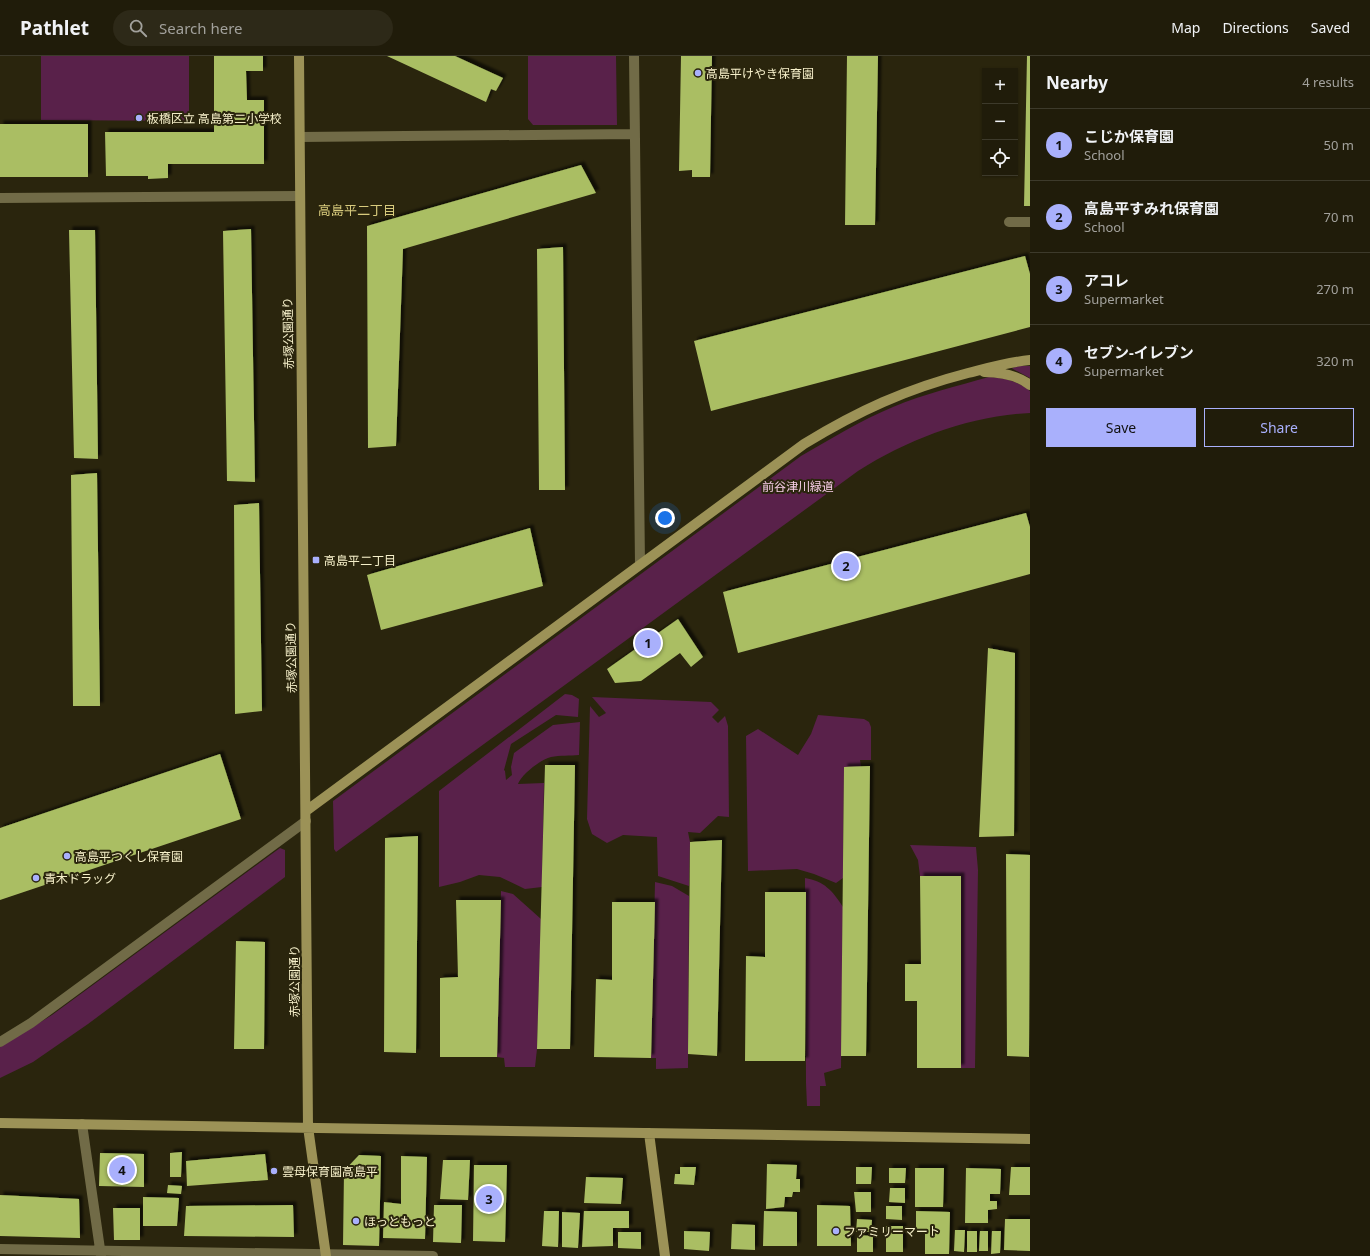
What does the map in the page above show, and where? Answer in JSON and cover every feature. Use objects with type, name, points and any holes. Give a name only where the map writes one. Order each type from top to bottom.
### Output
[{"type":"street","name":"赤塚公園通り","points":[[299,56],[308,1127],[326,1255]]},
{"type":"street","points":[[634,56],[640,564]]},
{"type":"street","points":[[300,137],[635,134]]},
{"type":"street","points":[[0,198],[300,196]]},
{"type":"street","points":[[1009,222],[1030,222]]},
{"type":"street","points":[[0,1042],[31,1023],[640,564],[804,444],[835,425],[904,392],[997,365],[1030,360]]},
{"type":"street","points":[[974,371],[1009,374],[1030,385]]},
{"type":"street","points":[[0,1123],[1030,1139]]},
{"type":"street","points":[[82,1124],[100,1253]]},
{"type":"street","points":[[649,1133],[665,1256]]},
{"type":"street","points":[[1,1252],[432,1256]]},
{"type":"green space","points":[[41,56],[189,56],[189,121],[41,120]]},
{"type":"green space","points":[[528,56],[616,56],[617,125],[533,125],[528,119]]},
{"type":"green space","points":[[1030,366],[1030,378],[1012,368]]},
{"type":"green space","name":"前谷津川緑道","points":[[989,377],[1011,381],[1030,391],[1030,413],[985,419],[940,431],[898,449],[858,471],[336,852],[334,849],[333,801],[801,456],[881,412],[929,394]]},
{"type":"green space","points":[[565,694],[572,695],[579,699],[578,717],[556,715],[511,744],[504,770],[506,780],[512,775],[511,767],[514,753],[553,725],[580,722],[579,755],[547,758],[527,772],[518,784],[544,783],[542,887],[525,889],[500,877],[479,875],[460,882],[439,887],[439,791]]},
{"type":"green space","points":[[592,697],[711,702],[719,710],[712,717],[718,723],[725,716],[728,726],[729,817],[718,816],[700,833],[688,832],[690,842],[689,886],[658,876],[657,837],[623,835],[607,843],[592,834],[587,819],[590,706],[599,717],[606,713]]},
{"type":"green space","points":[[818,715],[864,719],[869,722],[871,727],[871,760],[860,760],[861,767],[844,767],[843,878],[836,883],[797,869],[748,871],[746,736],[758,729],[798,755],[811,734]]},
{"type":"green space","points":[[910,845],[976,847],[978,870],[975,1068],[961,1068],[961,876],[920,876],[918,860]]},
{"type":"green space","points":[[280,848],[285,850],[285,877],[88,1024],[33,1062],[0,1078],[0,1047],[52,1015]]},
{"type":"green space","points":[[805,878],[812,879],[823,884],[836,896],[843,907],[841,1068],[824,1073],[826,1086],[820,1086],[820,1106],[807,1106]]},
{"type":"green space","points":[[655,882],[672,886],[689,896],[688,1068],[656,1069],[656,1058],[651,1058]]},
{"type":"green space","points":[[501,891],[513,894],[541,919],[537,1049],[535,1067],[505,1067],[504,1058],[497,1057]]},
{"type":"building","points":[[214,56],[263,56],[263,71],[246,71],[247,100],[264,100],[264,164],[168,164],[168,178],[148,179],[148,176],[106,176],[105,132],[214,132]]},
{"type":"building","points":[[387,56],[455,56],[503,78],[496,91],[491,89],[486,102]]},
{"type":"building","points":[[681,56],[712,56],[710,177],[692,177],[692,170],[679,171]]},
{"type":"building","points":[[847,56],[878,56],[875,225],[845,225]]},
{"type":"building","points":[[1027,56],[1030,56],[1030,206],[1024,206]]},
{"type":"building","points":[[0,124],[88,124],[88,177],[0,177]]},
{"type":"building","points":[[581,165],[596,193],[403,249],[396,446],[368,448],[367,226]]},
{"type":"building","points":[[251,229],[255,482],[227,481],[223,231]]},
{"type":"building","points":[[69,230],[95,230],[98,459],[74,458]]},
{"type":"building","points":[[563,247],[565,490],[539,490],[537,249]]},
{"type":"building","points":[[1025,256],[1030,274],[1030,327],[711,411],[694,341]]},
{"type":"building","points":[[97,473],[100,706],[73,706],[71,475]]},
{"type":"building","points":[[259,503],[262,711],[235,714],[234,505]]},
{"type":"building","points":[[1026,513],[1030,527],[1030,574],[738,653],[723,592]]},
{"type":"building","points":[[530,528],[543,586],[381,630],[367,575]]},
{"type":"building","points":[[678,619],[703,657],[691,667],[680,653],[641,681],[615,683],[607,669]]},
{"type":"building","points":[[988,648],[1015,653],[1014,836],[979,837]]},
{"type":"building","points":[[220,754],[241,819],[0,900],[0,828]]},
{"type":"building","points":[[545,765],[575,765],[570,1049],[537,1049]]},
{"type":"building","points":[[870,766],[866,1056],[841,1056],[844,767]]},
{"type":"building","points":[[418,836],[416,1053],[384,1052],[385,838]]},
{"type":"building","points":[[722,840],[717,1056],[688,1054],[690,842]]},
{"type":"building","points":[[1006,854],[1030,855],[1029,1057],[1007,1056]]},
{"type":"building","points":[[920,876],[961,876],[961,1068],[917,1068],[917,1001],[905,1001],[905,964],[921,964]]},
{"type":"building","points":[[765,892],[806,892],[805,1061],[745,1061],[746,956],[765,957]]},
{"type":"building","points":[[456,900],[501,900],[497,1057],[440,1057],[440,978],[458,977]]},
{"type":"building","points":[[612,902],[655,902],[651,1058],[594,1057],[596,979],[612,980]]},
{"type":"building","points":[[236,941],[265,942],[264,1049],[234,1049]]},
{"type":"building","points":[[182,1152],[181,1177],[170,1177],[170,1153]]},
{"type":"building","points":[[100,1153],[144,1154],[144,1187],[99,1186]]},
{"type":"building","points":[[265,1154],[268,1180],[187,1186],[186,1161]]},
{"type":"building","points":[[359,1155],[381,1156],[379,1246],[343,1245],[344,1171]]},
{"type":"building","points":[[401,1156],[427,1157],[425,1239],[383,1238],[384,1202],[401,1204]]},
{"type":"building","points":[[443,1160],[470,1160],[468,1200],[440,1199]]},
{"type":"building","points":[[767,1164],[797,1165],[796,1179],[800,1179],[800,1192],[793,1192],[792,1197],[785,1197],[784,1207],[766,1209]]},
{"type":"building","points":[[474,1165],[507,1165],[505,1242],[473,1241]]},
{"type":"building","points":[[680,1167],[696,1167],[694,1185],[674,1184],[675,1174],[680,1174]]},
{"type":"building","points":[[856,1167],[872,1167],[871,1184],[856,1184]]},
{"type":"building","points":[[1011,1167],[1030,1167],[1030,1195],[1009,1195]]},
{"type":"building","points":[[889,1168],[906,1168],[905,1183],[889,1183]]},
{"type":"building","points":[[915,1168],[944,1168],[943,1207],[915,1207]]},
{"type":"building","points":[[966,1168],[1001,1169],[1000,1194],[990,1194],[990,1201],[997,1201],[997,1209],[988,1210],[988,1223],[965,1223]]},
{"type":"building","points":[[586,1177],[623,1178],[621,1204],[584,1203]]},
{"type":"building","points":[[168,1185],[182,1186],[181,1194],[167,1193]]},
{"type":"building","points":[[890,1188],[905,1188],[905,1203],[889,1202]]},
{"type":"building","points":[[854,1192],[871,1192],[871,1212],[856,1212]]},
{"type":"building","points":[[0,1195],[79,1199],[80,1238],[0,1236]]},
{"type":"building","points":[[143,1197],[179,1198],[177,1226],[143,1226]]},
{"type":"building","points":[[293,1205],[294,1237],[184,1236],[186,1206]]},
{"type":"building","points":[[434,1205],[462,1205],[461,1243],[433,1242]]},
{"type":"building","points":[[817,1205],[850,1206],[851,1246],[817,1246]]},
{"type":"building","points":[[886,1206],[902,1206],[902,1220],[886,1219]]},
{"type":"building","points":[[113,1208],[140,1208],[140,1240],[114,1240]]},
{"type":"building","points":[[544,1211],[559,1211],[558,1247],[542,1246]]},
{"type":"building","points":[[584,1211],[629,1211],[629,1228],[613,1228],[613,1246],[582,1247]]},
{"type":"building","points":[[764,1211],[797,1212],[797,1246],[763,1246]]},
{"type":"building","points":[[916,1211],[950,1212],[949,1254],[925,1254],[925,1229],[916,1230]]},
{"type":"building","points":[[562,1212],[580,1213],[578,1248],[562,1247]]},
{"type":"building","points":[[857,1219],[872,1220],[871,1232],[856,1232]]},
{"type":"building","points":[[1005,1219],[1030,1219],[1030,1251],[1004,1250]]},
{"type":"building","points":[[732,1224],[755,1225],[755,1250],[731,1249]]},
{"type":"building","points":[[886,1226],[903,1226],[903,1252],[886,1252]]},
{"type":"building","points":[[955,1230],[965,1230],[964,1252],[954,1251]]},
{"type":"building","points":[[684,1231],[710,1232],[709,1251],[684,1249]]},
{"type":"building","points":[[967,1231],[977,1231],[977,1252],[967,1252]]},
{"type":"building","points":[[980,1231],[988,1231],[988,1251],[979,1251]]},
{"type":"building","points":[[992,1231],[1001,1231],[1000,1253],[991,1254]]},
{"type":"building","points":[[618,1232],[641,1232],[641,1249],[618,1248]]},
{"type":"building","points":[[857,1235],[873,1236],[873,1252],[857,1252]]},
{"type":"place","name":"高島平けやき保育園","points":[[698,73]]},
{"type":"place","name":"板橋区立 高島第二小学校","points":[[139,118]]},
{"type":"place","name":"高島平二丁目","points":[[316,560]]},
{"type":"place","name":"高島平すみれ保育園","points":[[846,566]]},
{"type":"place","name":"こじか保育園","points":[[648,643]]},
{"type":"place","name":"高島平つくし保育園","points":[[67,856]]},
{"type":"place","name":"青木ドラッグ","points":[[36,878]]},
{"type":"place","name":"セブン-イレブン","points":[[122,1170]]},
{"type":"place","name":"雲母保育園高島平","points":[[274,1171]]},
{"type":"place","name":"アコレ","points":[[489,1199]]},
{"type":"place","name":"ほっともっと","points":[[356,1221]]},
{"type":"place","name":"ファミリーマート","points":[[836,1231]]},
{"type":"district","name":"高島平二丁目","points":[[357,210]]}]
